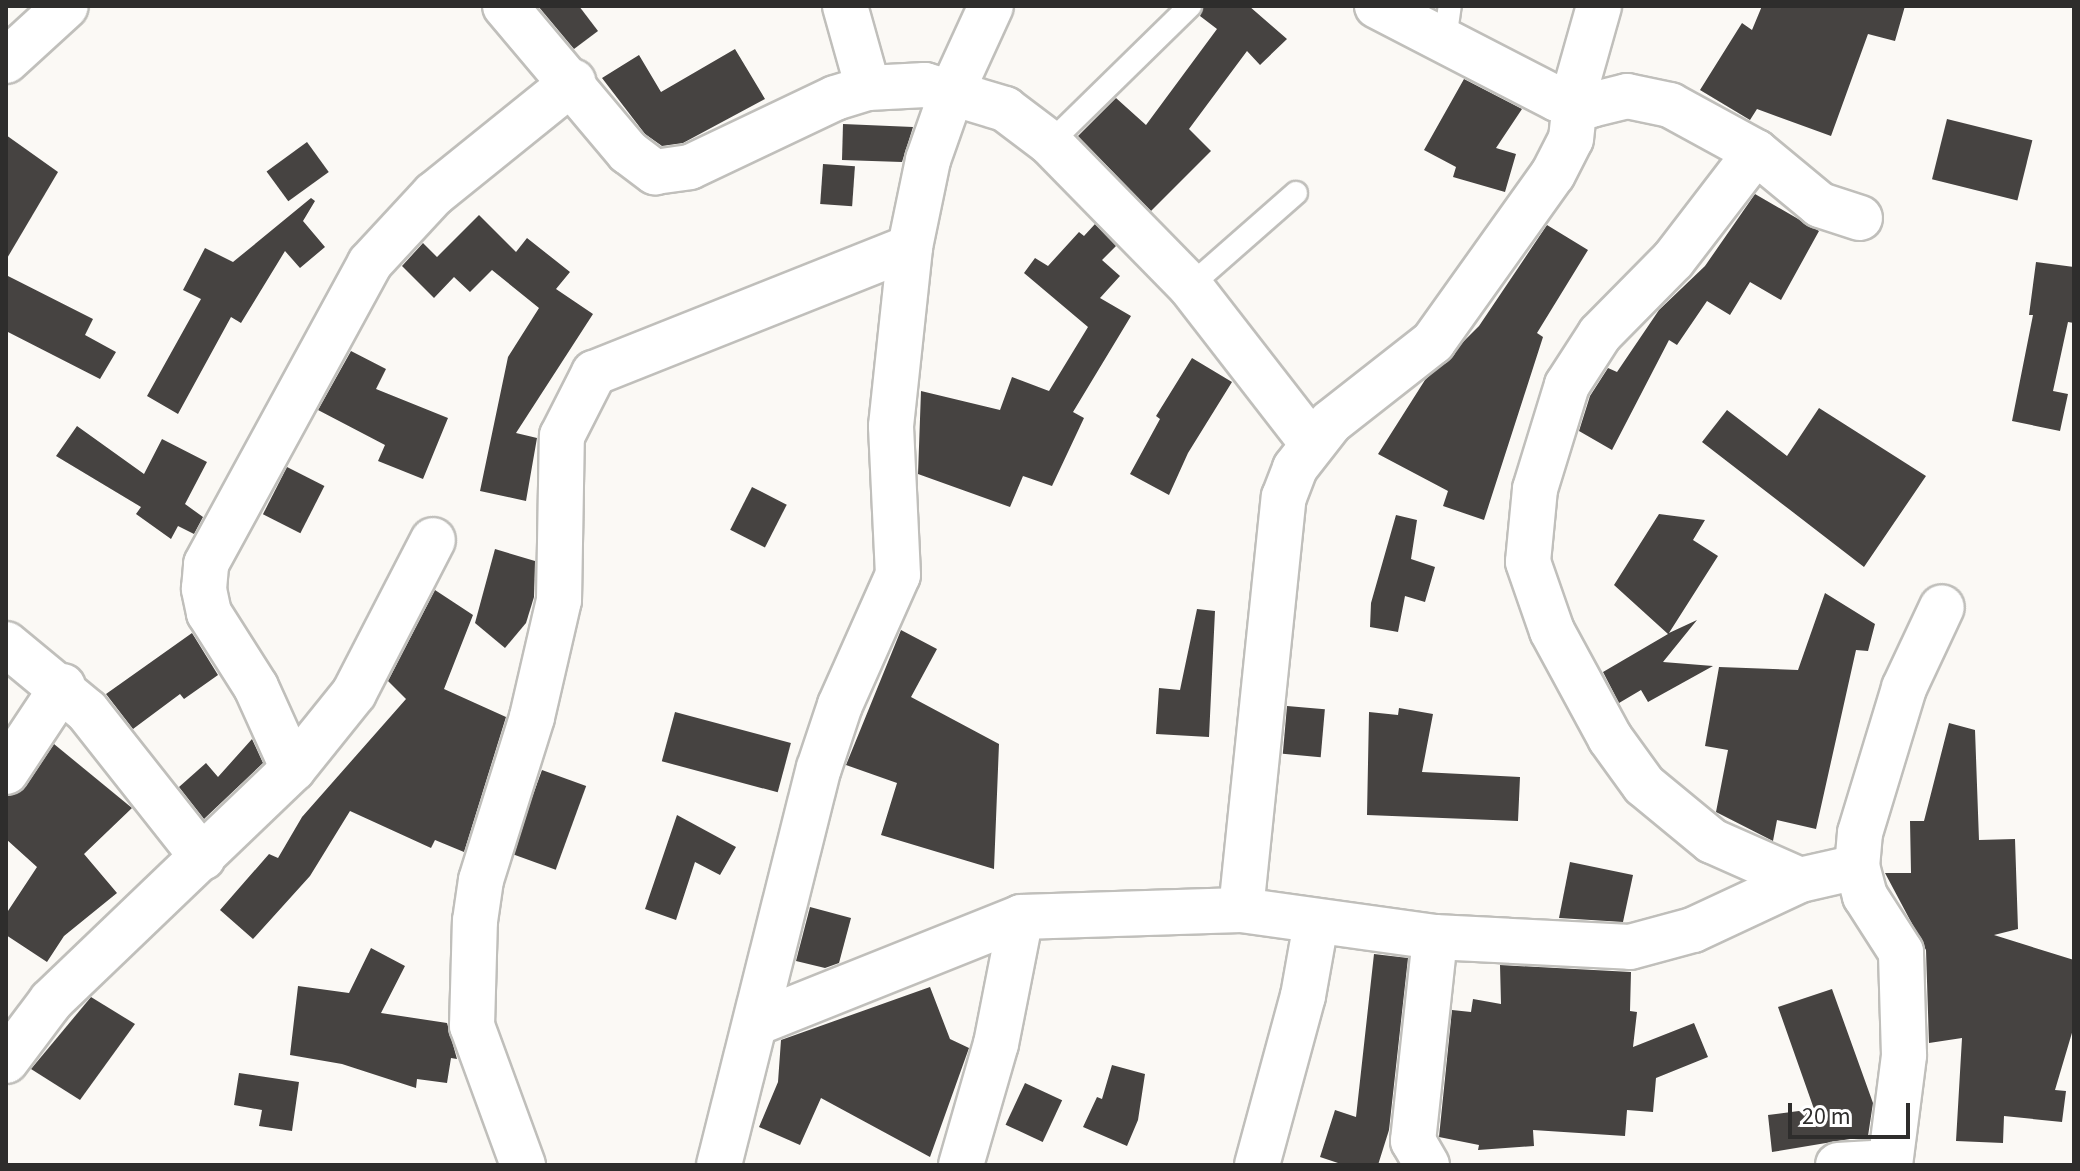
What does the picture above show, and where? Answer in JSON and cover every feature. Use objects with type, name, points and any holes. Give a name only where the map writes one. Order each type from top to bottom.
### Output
[{"type":"street","points":[[6,61],[66,6]]},
{"type":"street","points":[[505,6],[639,163],[655,172],[673,174],[868,88],[925,85],[953,89],[1005,109],[1050,143],[1190,286],[1311,442]]},
{"type":"street","points":[[845,6],[868,88]]},
{"type":"street","points":[[719,1165],[759,1022],[819,768],[840,705],[898,575],[891,426],[910,247],[928,160],[953,89],[991,6]]},
{"type":"street","points":[[1377,6],[1447,23],[1557,99],[1575,102],[1649,98],[1756,152],[1820,205],[1860,218]]},
{"type":"street","points":[[1241,910],[1284,497],[1311,442],[1410,365],[1454,318],[1563,157],[1599,6]]},
{"type":"street","points":[[293,769],[256,687],[209,613],[204,589],[206,564],[370,263],[434,194],[573,82]]},
{"type":"street","points":[[1756,152],[1673,260],[1600,334],[1567,385],[1535,489],[1528,562],[1552,631],[1610,738],[1644,785],[1712,841],[1800,880]]},
{"type":"street","points":[[523,1165],[472,1026],[475,921],[481,880],[532,717],[559,600],[562,436],[594,373],[910,247]]},
{"type":"street","points":[[6,1061],[51,1001],[293,769],[354,693],[433,540]]},
{"type":"street","points":[[1838,1165],[1890,1164],[1904,1055],[1901,952],[1865,896],[1857,867],[1860,833],[1904,688],[1942,607]]},
{"type":"street","points":[[6,644],[63,686],[203,858]]},
{"type":"street","points":[[6,772],[63,686]]},
{"type":"street","points":[[759,1022],[1021,917],[1241,910],[1316,923],[1435,937],[1630,947],[1693,930],[1800,880],[1857,867]]},
{"type":"street","points":[[961,1165],[996,1044],[1021,917]]},
{"type":"street","points":[[1257,1165],[1303,996],[1316,923]]},
{"type":"street","points":[[1427,1165],[1413,1141],[1435,937]]},
{"type":"lane","points":[[1050,143],[1190,6]]},
{"type":"lane","points":[[1190,286],[1296,193]]},
{"type":"building","points":[[538,6],[579,6],[598,31],[574,49]]},
{"type":"building","points":[[1204,6],[1249,6],[1287,39],[1260,65],[1247,51],[1189,129],[1211,151],[1151,211],[1078,136],[1116,98],[1146,125],[1217,29],[1200,16]]},
{"type":"building","points":[[1762,6],[1905,6],[1895,41],[1868,34],[1831,136],[1757,109],[1750,120],[1700,90],[1742,23],[1752,30]]},
{"type":"building","points":[[735,49],[765,99],[683,143],[662,146],[645,134],[602,78],[639,55],[661,92]]},
{"type":"building","points":[[1464,79],[1522,109],[1496,148],[1516,154],[1505,192],[1453,177],[1456,167],[1424,150]]},
{"type":"building","points":[[1947,119],[2032,140],[2017,200],[1932,179]]},
{"type":"building","points":[[843,124],[913,127],[902,162],[842,160]]},
{"type":"building","points":[[6,135],[58,172],[6,260]]},
{"type":"building","points":[[307,142],[329,172],[288,201],[267,171]]},
{"type":"building","points":[[823,164],[855,166],[852,206],[820,204]]},
{"type":"building","points":[[1755,194],[1819,231],[1781,300],[1750,282],[1730,315],[1707,301],[1677,345],[1669,340],[1612,450],[1579,431],[1590,396],[1608,368],[1617,372],[1659,310],[1705,266]]},
{"type":"building","points":[[311,198],[315,201],[303,221],[325,247],[300,268],[285,251],[241,323],[231,317],[178,414],[147,396],[201,299],[183,290],[205,248],[233,262]]},
{"type":"building","points":[[479,215],[516,252],[527,238],[570,272],[556,289],[593,314],[516,433],[537,438],[526,501],[480,491],[508,357],[539,308],[492,270],[470,292],[454,277],[434,298],[402,266],[423,243],[437,257]]},
{"type":"building","points":[[1095,224],[1116,246],[1102,260],[1120,276],[1100,298],[1131,316],[1073,412],[1084,418],[1052,486],[1023,476],[1010,507],[918,474],[921,391],[1000,410],[1012,377],[1049,391],[1088,327],[1024,273],[1035,258],[1048,266],[1079,232],[1084,236]]},
{"type":"building","points":[[1547,225],[1588,250],[1537,333],[1543,337],[1484,520],[1443,506],[1448,491],[1378,454],[1425,380],[1479,326]]},
{"type":"building","points":[[2036,262],[2074,267],[2074,323],[2068,322],[2053,391],[2068,394],[2060,431],[2012,421],[2033,315],[2029,315]]},
{"type":"building","points":[[6,275],[93,319],[85,335],[116,352],[100,379],[6,331]]},
{"type":"building","points":[[351,351],[386,369],[376,389],[448,418],[423,479],[378,461],[385,445],[318,410]]},
{"type":"building","points":[[1192,358],[1232,382],[1188,453],[1169,495],[1130,474],[1160,419],[1156,416]]},
{"type":"building","points":[[1819,408],[1926,476],[1864,567],[1702,442],[1727,410],[1787,456]]},
{"type":"building","points":[[77,426],[144,474],[162,439],[207,462],[185,504],[203,517],[194,534],[178,526],[171,539],[136,514],[141,507],[56,456]]},
{"type":"building","points":[[287,467],[324,486],[300,533],[263,514]]},
{"type":"building","points":[[752,487],[787,505],[765,547],[730,530]]},
{"type":"building","points":[[1659,514],[1705,520],[1693,540],[1718,556],[1669,633],[1697,620],[1663,662],[1713,666],[1648,702],[1641,690],[1619,703],[1603,672],[1668,634],[1614,585]]},
{"type":"building","points":[[1396,515],[1417,520],[1411,559],[1435,567],[1425,602],[1405,596],[1398,632],[1370,627],[1371,603]]},
{"type":"building","points":[[495,549],[535,561],[534,597],[526,623],[505,648],[475,623]]},
{"type":"building","points":[[435,590],[473,615],[444,689],[506,717],[464,852],[435,840],[431,848],[350,811],[310,876],[253,939],[220,910],[269,854],[278,858],[302,817],[406,699],[388,681]]},
{"type":"building","points":[[1825,593],[1875,624],[1868,651],[1856,650],[1816,829],[1777,820],[1773,841],[1716,812],[1728,750],[1705,746],[1719,667],[1798,670]]},
{"type":"building","points":[[1197,609],[1215,611],[1209,737],[1156,734],[1159,688],[1180,690]]},
{"type":"building","points":[[901,630],[937,649],[911,697],[999,744],[994,869],[881,835],[897,783],[846,765]]},
{"type":"building","points":[[192,633],[218,675],[184,699],[180,694],[133,729],[106,694]]},
{"type":"building","points":[[1287,706],[1325,709],[1321,757],[1283,754]]},
{"type":"building","points":[[1399,708],[1433,714],[1422,772],[1520,777],[1518,821],[1367,815],[1369,712],[1398,715]]},
{"type":"building","points":[[675,712],[791,743],[778,792],[662,761]]},
{"type":"building","points":[[1949,723],[1975,730],[1979,840],[2015,839],[2018,929],[1994,935],[2074,960],[2074,1026],[2055,1090],[2066,1091],[2062,1122],[2004,1116],[2003,1143],[1956,1141],[1962,1038],[1929,1043],[1926,950],[1885,873],[1911,873],[1910,821],[1924,821]]},
{"type":"building","points":[[252,739],[263,763],[204,819],[179,787],[206,763],[218,777]]},
{"type":"building","points":[[54,744],[132,808],[84,854],[117,893],[64,936],[47,962],[6,935],[6,914],[37,867],[6,839],[6,797],[26,786]]},
{"type":"building","points":[[542,770],[586,786],[556,870],[512,854]]},
{"type":"building","points":[[677,815],[736,847],[720,875],[695,862],[676,920],[645,909]]},
{"type":"building","points":[[1570,862],[1633,875],[1623,922],[1559,918]]},
{"type":"building","points":[[810,907],[851,918],[839,963],[825,968],[796,961]]},
{"type":"building","points":[[371,948],[405,966],[381,1013],[447,1023],[457,1059],[451,1058],[447,1083],[417,1079],[416,1088],[342,1064],[290,1055],[298,986],[349,993]]},
{"type":"building","points":[[1374,954],[1408,958],[1389,1130],[1378,1165],[1344,1165],[1320,1157],[1335,1110],[1356,1117]]},
{"type":"building","points":[[1500,965],[1631,972],[1630,1011],[1637,1012],[1633,1047],[1694,1023],[1708,1057],[1656,1078],[1653,1112],[1627,1110],[1625,1136],[1533,1130],[1534,1146],[1478,1150],[1479,1145],[1439,1137],[1452,1010],[1471,1012],[1473,999],[1501,1004]]},
{"type":"building","points":[[930,987],[950,1039],[969,1048],[930,1157],[821,1098],[800,1145],[759,1127],[778,1082],[781,1040]]},
{"type":"building","points":[[1832,989],[1873,1103],[1868,1136],[1772,1152],[1768,1115],[1814,1109],[1778,1007]]},
{"type":"building","points":[[91,997],[135,1024],[80,1100],[31,1069]]},
{"type":"building","points":[[1112,1065],[1145,1074],[1138,1120],[1127,1146],[1083,1127],[1097,1097],[1102,1099]]},
{"type":"building","points":[[239,1073],[299,1082],[292,1131],[259,1126],[262,1110],[234,1105]]},
{"type":"building","points":[[1025,1083],[1062,1100],[1043,1142],[1006,1125]]}]
